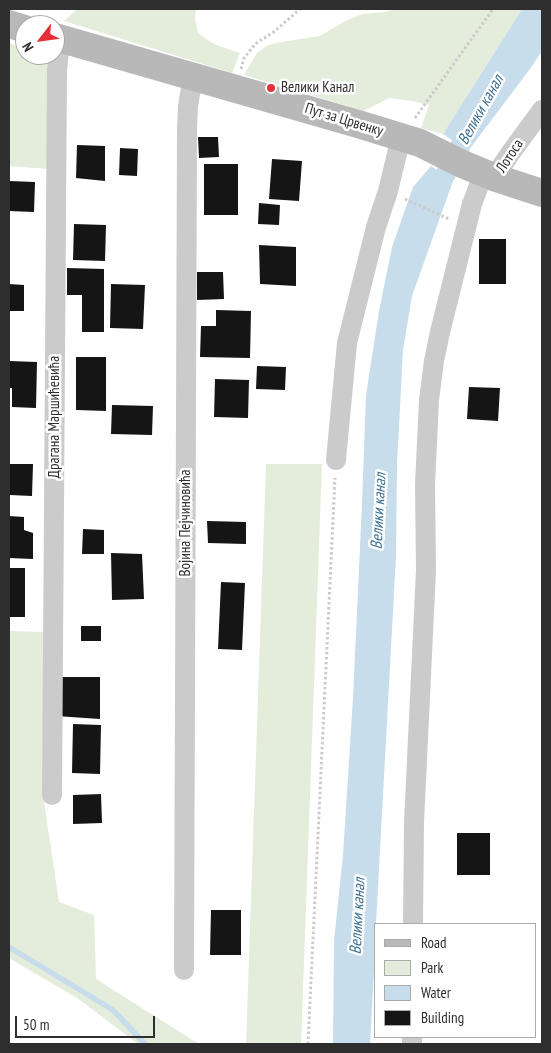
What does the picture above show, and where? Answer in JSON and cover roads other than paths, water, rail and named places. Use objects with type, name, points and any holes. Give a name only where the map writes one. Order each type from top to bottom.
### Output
[{"type":"street","name":"Пут за Црвенку","points":[[65,40],[420,143],[491,176],[542,193]]},
{"type":"street","name":"Драгана Маршићевића","points":[[52,795],[58,65]]},
{"type":"street","name":"Војина Пејчиновића","points":[[184,970],[187,130],[188,106],[194,77]]},
{"type":"street","name":"Лотоса","points":[[413,923],[414,823],[426,570],[425,485],[429,400],[434,361],[472,204],[542,110]]},
{"type":"street","points":[[336,460],[347,343],[376,227],[388,192],[401,138]]},
{"type":"water","points":[[522,9],[542,9],[542,51],[468,151],[443,134]]},
{"type":"water","points":[[431,166],[453,181],[412,296],[403,350],[397,464],[396,556],[376,923],[374,923],[374,970],[370,1044],[333,1044],[334,941],[343,855],[353,698],[366,395],[379,311],[392,247],[413,187]]},
{"type":"waterway","name":"Велики канал","points":[[435,201],[441,183],[473,121]]},
{"type":"waterway","points":[[9,947],[113,1010],[145,1044]]},
{"type":"place","name":"Велики Канал","points":[[271,88]]}]
